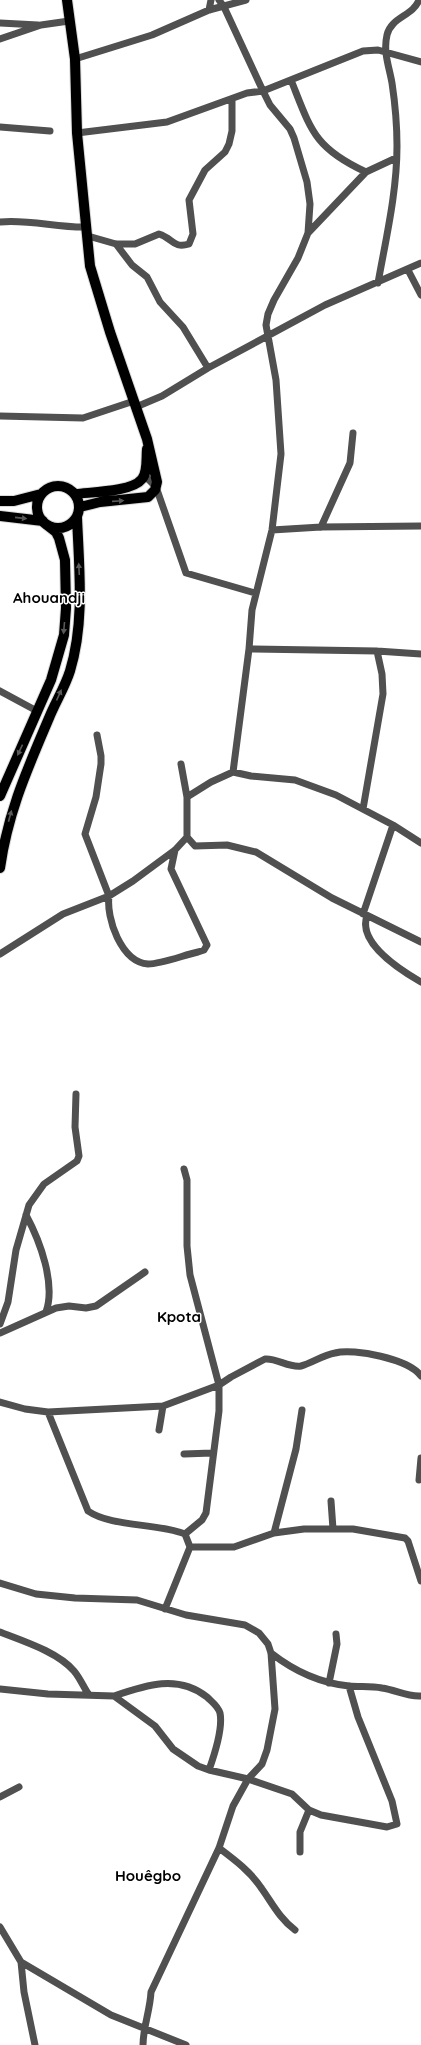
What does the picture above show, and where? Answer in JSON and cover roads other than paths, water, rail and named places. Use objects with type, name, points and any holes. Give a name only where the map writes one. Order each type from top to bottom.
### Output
[{"type":"main road","points":[[67,0],[75,59],[77,133],[88,231],[90,266],[94,282],[147,439],[155,467],[156,487],[148,497],[100,502],[80,507]]},
{"type":"main road","points":[[76,494],[128,487],[137,484],[144,475],[147,439]]},
{"type":"main road","points":[[0,501],[14,501],[41,494],[48,488],[58,485],[68,487],[76,494],[80,507],[77,517],[72,524],[64,528],[55,528],[45,523],[0,516]]},
{"type":"main road","points":[[0,796],[51,680],[64,635],[66,580],[63,550],[56,532],[45,523],[37,508],[41,494]]},
{"type":"main road","points":[[0,868],[4,838],[20,786],[69,672],[75,648],[80,589],[77,517]]},
{"type":"street","points":[[209,10],[211,0]]},
{"type":"street","points":[[219,0],[224,7],[270,105],[290,129],[300,154],[307,182],[310,204],[308,233],[298,258],[268,314],[267,336],[276,380],[281,454],[272,530],[255,593],[252,610],[249,649],[233,772]]},
{"type":"street","points":[[75,59],[152,34],[209,10],[246,0]]},
{"type":"street","points":[[378,282],[391,208],[397,146],[392,84],[385,52],[390,26],[412,11],[419,0]]},
{"type":"street","points":[[0,39],[41,25],[69,21]]},
{"type":"street","points":[[0,22],[41,25]]},
{"type":"street","points":[[77,133],[167,122],[232,100],[247,93],[263,91],[362,51],[378,50],[421,62]]},
{"type":"street","points":[[291,80],[310,126],[320,141],[333,154],[366,172]]},
{"type":"street","points":[[0,222],[13,221],[88,231],[116,244],[135,244],[159,234],[180,246],[189,244],[192,241],[189,200],[204,170],[225,152],[229,144],[232,131],[232,100]]},
{"type":"street","points":[[0,127],[50,131]]},
{"type":"street","points":[[308,233],[366,172],[396,158]]},
{"type":"street","points":[[116,244],[132,265],[147,277],[160,302],[183,327],[208,368]]},
{"type":"street","points":[[0,416],[83,418],[135,404],[169,392],[208,368],[325,305],[408,270],[421,263]]},
{"type":"street","points":[[408,270],[421,295]]},
{"type":"street","points":[[321,527],[350,463],[353,433]]},
{"type":"street","points":[[144,475],[156,487],[186,573],[255,593]]},
{"type":"street","points":[[272,530],[321,527],[421,526]]},
{"type":"street","points":[[249,649],[377,651],[421,654]]},
{"type":"street","points":[[363,809],[383,694],[382,674],[377,651]]},
{"type":"street","points":[[0,691],[37,711]]},
{"type":"street","points":[[97,735],[102,756],[96,797],[85,834],[109,896],[108,905],[115,934],[127,951],[140,963],[155,963],[204,950],[207,945],[171,869],[175,850]]},
{"type":"street","points":[[181,764],[187,797],[187,837],[195,846],[227,845],[256,852],[281,868],[365,915],[421,942]]},
{"type":"street","points":[[187,797],[211,782],[233,772],[307,784],[336,794],[421,843]]},
{"type":"street","points":[[392,825],[365,915],[365,928],[377,948],[401,970],[421,982]]},
{"type":"street","points":[[0,954],[63,914],[109,896],[133,881],[175,850],[187,837]]},
{"type":"street","points":[[0,1324],[8,1302],[16,1250],[29,1205],[44,1184],[77,1162],[79,1156],[75,1127],[76,1094]]},
{"type":"street","points":[[184,1169],[187,1180],[187,1238],[190,1275],[219,1385],[219,1411],[212,1453],[212,1466],[206,1513],[202,1520],[185,1534]]},
{"type":"street","points":[[26,1215],[40,1244],[44,1261],[50,1297],[46,1312]]},
{"type":"street","points":[[0,1333],[21,1325],[46,1312],[64,1306],[86,1308],[96,1306],[145,1272]]},
{"type":"street","points":[[0,1402],[25,1409],[48,1412],[162,1406],[219,1385],[265,1359],[271,1358],[291,1365],[300,1366],[336,1352],[384,1356],[421,1376]]},
{"type":"street","points":[[159,1430],[162,1406]]},
{"type":"street","points":[[274,1533],[298,1438],[302,1410]]},
{"type":"street","points":[[48,1412],[88,1511],[106,1519],[173,1529],[185,1534],[190,1547],[165,1609]]},
{"type":"street","points":[[184,1454],[212,1453]]},
{"type":"street","points":[[418,1480],[421,1458]]},
{"type":"street","points":[[331,1501],[333,1529]]},
{"type":"street","points":[[190,1547],[234,1547],[274,1533],[288,1530],[353,1530],[405,1538],[408,1541],[421,1581]]},
{"type":"street","points":[[0,1583],[36,1594],[74,1598],[137,1600],[186,1615],[245,1625],[259,1633],[268,1644],[271,1653],[275,1709],[272,1731],[262,1764],[248,1779],[233,1806],[219,1848],[152,1992],[150,2005],[143,2028],[143,2045]]},
{"type":"street","points":[[0,1632],[44,1651],[65,1664],[73,1671],[89,1695]]},
{"type":"street","points":[[329,1683],[337,1644],[336,1634]]},
{"type":"street","points":[[271,1653],[288,1666],[310,1677],[329,1683],[383,1688],[410,1696],[421,1696]]},
{"type":"street","points":[[0,1689],[48,1694],[114,1696],[169,1682],[182,1684],[195,1689],[206,1696],[216,1706],[220,1713],[220,1722],[209,1770]]},
{"type":"street","points":[[114,1696],[155,1726],[172,1750],[182,1757],[209,1770],[248,1779],[292,1794],[309,1810],[338,1819],[386,1827],[397,1824],[392,1801],[358,1717],[349,1686]]},
{"type":"street","points":[[0,1797],[19,1787]]},
{"type":"street","points":[[300,1852],[300,1832],[309,1810]]},
{"type":"street","points":[[219,1848],[246,1870],[262,1888],[285,1923],[295,1930]]},
{"type":"street","points":[[0,1928],[21,1962],[26,2000],[35,2045]]},
{"type":"street","points":[[21,1962],[111,2015],[186,2045]]},
{"type":"district","name":"Ahouandji","points":[[49,598]]},
{"type":"district","name":"Kpota","points":[[179,1317]]},
{"type":"district","name":"Houêgbo","points":[[148,1876]]}]
